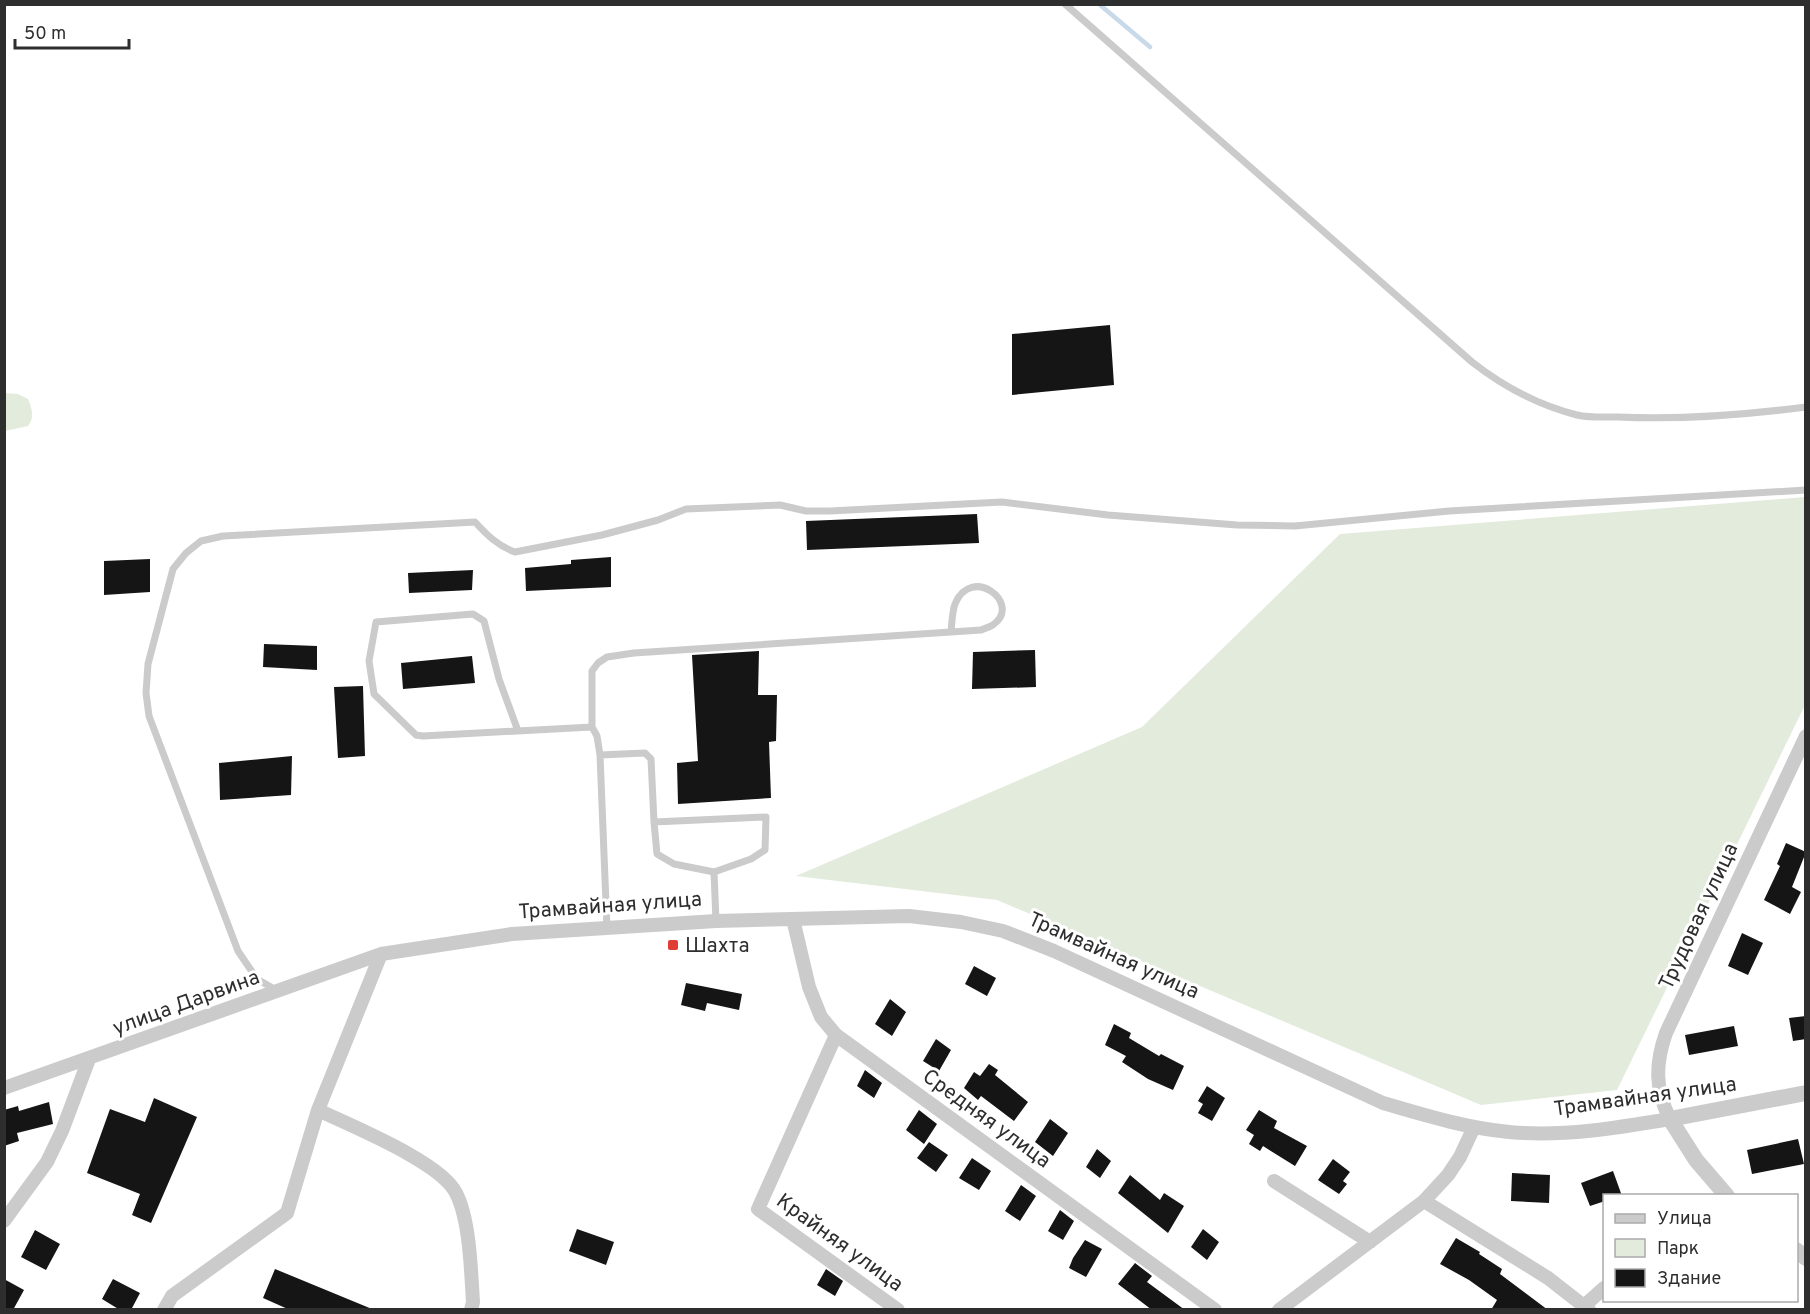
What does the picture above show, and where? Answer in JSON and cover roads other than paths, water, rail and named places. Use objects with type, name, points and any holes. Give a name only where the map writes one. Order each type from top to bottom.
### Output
[{"type":"street","name":"Трудовая улица","points":[[1670,1119],[1659,1095],[1660,1049],[1806,736]]},
{"type":"street","name":"Трамвайная улица","points":[[381,954],[512,934],[716,921],[909,916],[961,922],[1003,931],[1116,979],[1383,1103],[1474,1126],[1509,1132],[1548,1134],[1607,1129],[1806,1093]]},
{"type":"street","name":"Средняя улица","points":[[793,919],[809,987],[820,1017],[836,1035],[1215,1310]]},
{"type":"street","name":"улица Дарвина","points":[[4,1088],[381,954]]},
{"type":"street","points":[[164,1310],[172,1296],[286,1213],[318,1110],[381,954]]},
{"type":"street","name":"Крайняя улица","points":[[836,1035],[758,1209],[898,1310]]},
{"type":"street","points":[[4,1221],[47,1162],[62,1131],[89,1059]]},
{"type":"street","points":[[318,1110],[420,1160],[441,1173],[456,1192],[469,1247],[473,1302],[471,1310]]},
{"type":"street","points":[[1670,1119],[1720,1194]]},
{"type":"street","points":[[1279,1310],[1424,1201],[1448,1175],[1460,1157],[1474,1126]]},
{"type":"street","points":[[1274,1181],[1370,1242]]},
{"type":"street","points":[[1424,1201],[1548,1278],[1586,1308],[1603,1290]]},
{"type":"lane","points":[[1065,4],[1463,355],[1500,383],[1551,407],[1580,416],[1640,418],[1749,415],[1806,407]]},
{"type":"lane","points":[[278,991],[257,979],[238,951],[149,716],[146,693],[148,664],[173,569],[186,553],[201,541],[224,536],[475,522],[504,548],[515,552],[603,534],[658,520],[686,509],[780,505],[806,511],[830,511],[1002,502],[1131,517],[1237,525],[1294,526],[1449,511],[1806,490]]},
{"type":"lane","points":[[607,928],[600,755],[597,736],[592,727],[592,670],[598,663],[607,657],[634,652],[951,632],[981,630],[995,624],[1001,614],[1001,603],[996,594],[984,587],[972,587],[961,595],[955,604],[951,632]]},
{"type":"lane","points":[[518,731],[500,679],[484,621],[472,614],[376,622],[369,661],[374,694],[416,735],[518,731],[592,727]]},
{"type":"lane","points":[[600,755],[645,753],[651,759],[654,822],[657,854],[674,864],[714,872],[751,859],[765,850],[766,817],[654,822]]},
{"type":"lane","points":[[714,872],[716,921]]},
{"type":"waterway","points":[[1099,4],[1150,47]]},
{"type":"place","name":"Шахта","points":[[673,945]]}]
